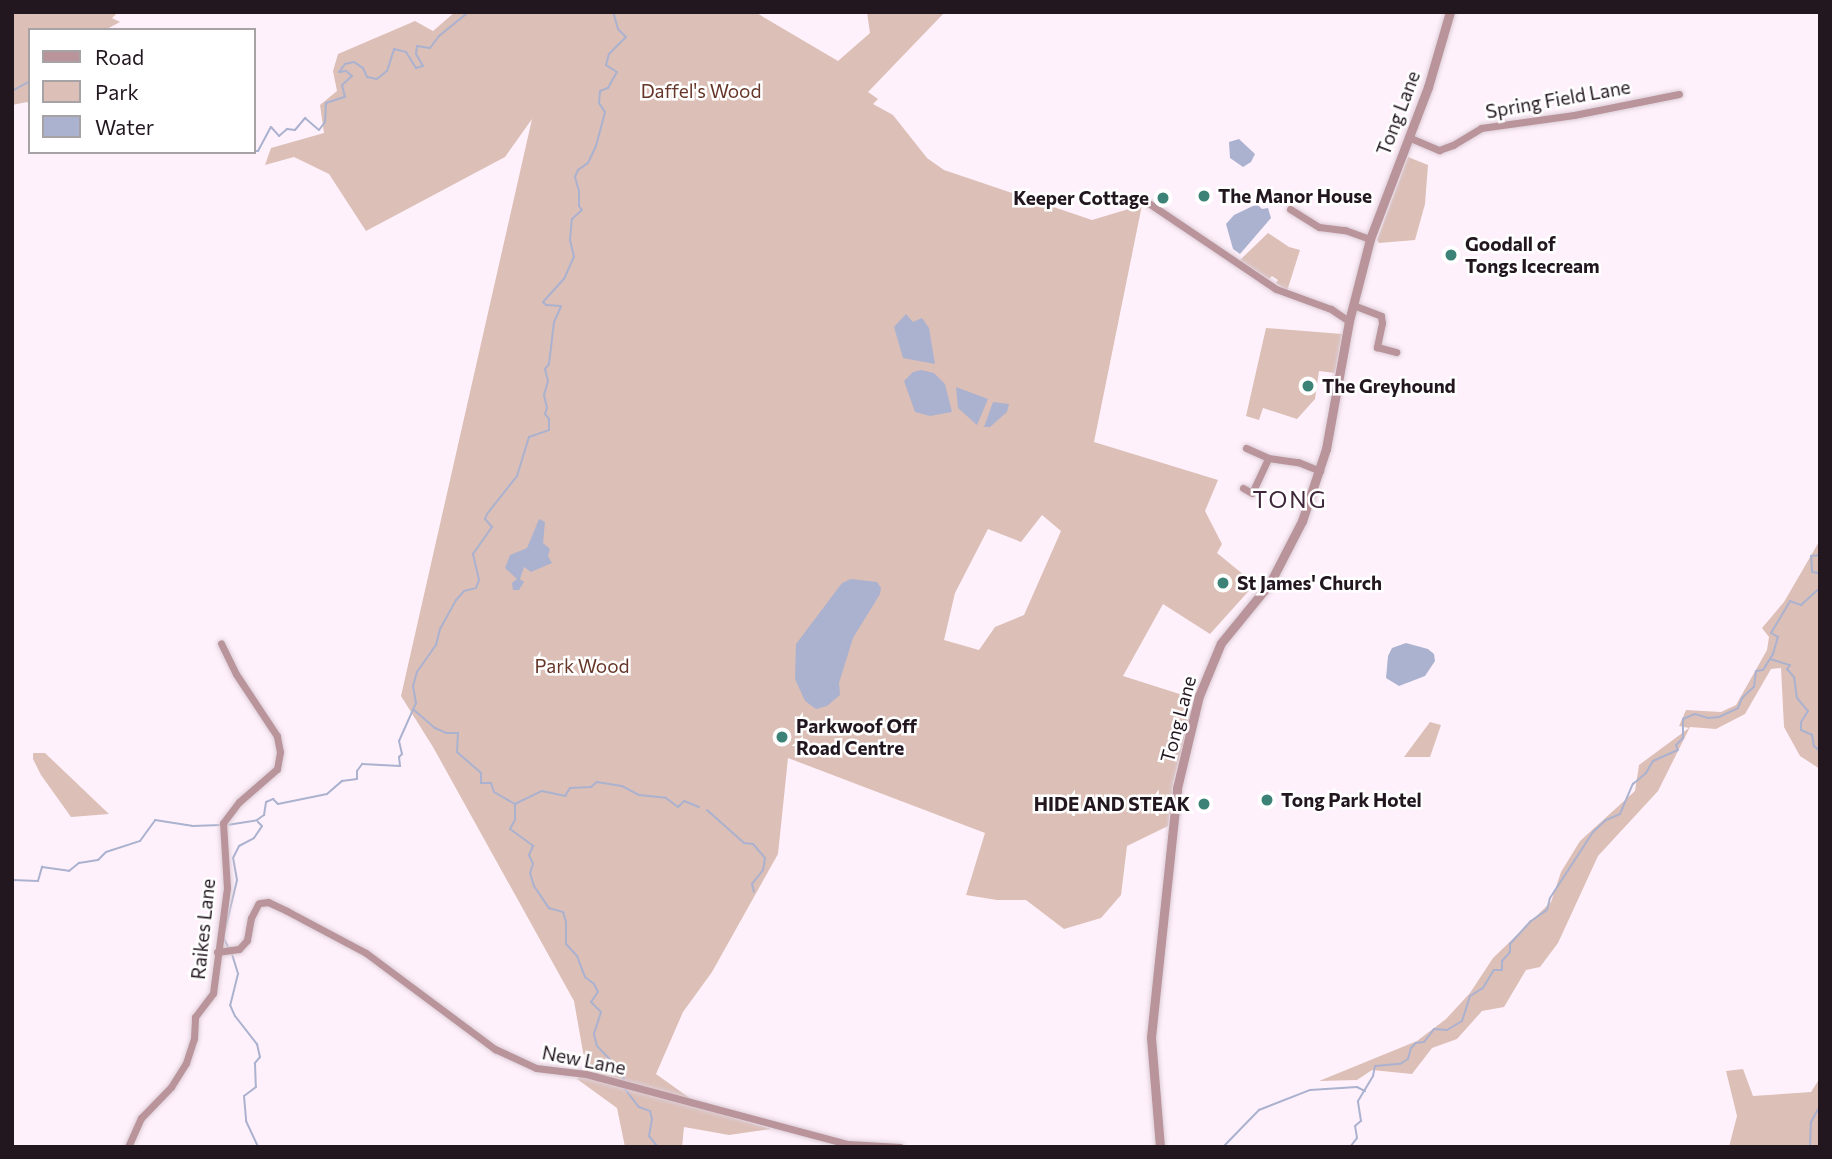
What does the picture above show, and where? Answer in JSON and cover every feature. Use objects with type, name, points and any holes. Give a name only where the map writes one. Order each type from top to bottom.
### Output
[{"type":"street","name":"Tong Lane","points":[[1160,1147],[1151,1037],[1177,788],[1199,696],[1214,658],[1232,626],[1277,571],[1303,522],[1320,471],[1349,321],[1370,239],[1428,87],[1450,12]]},
{"type":"street","name":"Spring Field Lane","points":[[1408,137],[1439,149],[1453,145],[1481,128],[1574,115],[1679,94]]},
{"type":"street","points":[[1150,204],[1276,289],[1331,309],[1349,321]]},
{"type":"street","points":[[1290,209],[1319,227],[1345,230],[1370,239]]},
{"type":"street","points":[[1353,305],[1379,314],[1382,323],[1377,347],[1396,352]]},
{"type":"street","points":[[1246,449],[1268,458],[1298,462],[1320,471]]},
{"type":"street","points":[[1243,488],[1252,493],[1268,458]]},
{"type":"street","name":"Raikes Lane","points":[[128,1147],[141,1118],[172,1087],[186,1063],[194,1038],[195,1017],[213,993],[227,888],[223,826],[239,802],[277,769],[280,752],[271,726],[236,674],[221,643]]},
{"type":"street","name":"New Lane","points":[[217,953],[239,949],[247,940],[251,918],[259,904],[268,902],[366,953],[508,1057],[551,1072],[586,1074],[848,1144],[900,1147]]},
{"type":"green space","points":[[12,12],[118,12],[112,18],[120,22],[109,28],[28,28],[28,103],[12,105]]},
{"type":"green space","points":[[455,12],[755,12],[838,61],[870,33],[867,12],[945,12],[868,92],[878,99],[873,104],[893,115],[927,158],[944,170],[1092,220],[1142,205],[1094,442],[1218,480],[1205,511],[1222,544],[1217,553],[1255,584],[1210,634],[1163,604],[1123,676],[1189,697],[1191,713],[1173,783],[1168,826],[1127,846],[1121,895],[1101,918],[1064,929],[1026,900],[997,900],[966,895],[985,833],[788,758],[778,854],[712,972],[683,1012],[656,1074],[691,1099],[690,1105],[771,1129],[729,1135],[684,1127],[682,1147],[625,1147],[617,1108],[577,1079],[586,1069],[574,1001],[433,747],[401,696],[532,119],[505,157],[366,231],[329,174],[294,157],[265,165],[271,148],[324,133],[320,105],[337,91],[333,71],[338,54],[415,21],[433,31]],"holes":[[[1042,515],[1061,531],[1024,615],[995,627],[979,650],[944,640],[955,593],[988,529],[1021,542]]]},
{"type":"green space","points":[[1408,157],[1428,165],[1425,204],[1415,240],[1379,243],[1377,240]]},
{"type":"green space","points":[[1268,233],[1289,247],[1300,250],[1287,291],[1276,283],[1278,280],[1272,276],[1269,279],[1240,260]]},
{"type":"green space","points":[[1266,328],[1342,334],[1335,373],[1319,371],[1315,399],[1297,419],[1263,408],[1259,420],[1246,416]]},
{"type":"green space","points":[[1820,540],[1820,769],[1800,756],[1784,727],[1781,668],[1771,669],[1745,714],[1716,729],[1690,727],[1658,791],[1598,856],[1558,943],[1540,967],[1526,970],[1504,1007],[1482,1011],[1457,1039],[1432,1048],[1412,1074],[1372,1070],[1357,1080],[1319,1081],[1417,1041],[1446,1019],[1470,993],[1493,958],[1551,902],[1561,872],[1580,841],[1635,791],[1639,765],[1689,728],[1679,726],[1686,710],[1721,712],[1736,705],[1767,650],[1769,637],[1762,628],[1784,602]]},
{"type":"green space","points":[[1430,722],[1441,725],[1430,757],[1404,757]]},
{"type":"green space","points":[[33,753],[45,753],[109,814],[71,817],[41,775]]},
{"type":"green space","points":[[1743,1069],[1753,1096],[1811,1092],[1820,1078],[1820,1147],[1729,1147],[1737,1116],[1726,1071]]},
{"type":"water","points":[[1239,139],[1255,154],[1251,162],[1243,167],[1230,158],[1229,142]]},
{"type":"water","points":[[1257,204],[1262,209],[1268,208],[1271,218],[1240,254],[1233,249],[1226,224],[1234,215]]},
{"type":"water","points":[[906,314],[913,322],[922,318],[929,328],[935,364],[903,358],[894,327]]},
{"type":"water","points":[[921,370],[934,373],[945,384],[952,412],[930,416],[915,412],[904,381],[913,372]]},
{"type":"water","points":[[956,387],[988,399],[977,425],[958,408]]},
{"type":"water","points":[[993,402],[1009,404],[1007,412],[990,427],[984,427]]},
{"type":"water","points":[[539,519],[545,522],[543,543],[550,549],[548,556],[552,563],[531,572],[524,567],[520,579],[524,582],[519,590],[513,590],[512,583],[517,579],[505,568],[510,555],[527,548]]},
{"type":"water","points":[[851,579],[877,582],[881,588],[880,594],[853,638],[839,683],[840,695],[827,706],[816,709],[805,701],[795,679],[796,644],[842,583]]},
{"type":"water","points":[[1406,643],[1428,649],[1434,654],[1435,661],[1425,676],[1399,686],[1386,678],[1388,656],[1392,648]]},
{"type":"waterway","points":[[256,151],[271,127],[279,136],[287,129],[295,130],[305,118],[319,130],[325,122],[326,103],[345,97],[342,85],[352,76],[346,71],[339,72],[345,64],[354,62],[363,68],[367,77],[377,79],[387,71],[394,49],[406,52],[416,68],[423,66],[416,54],[417,46],[430,48],[439,36],[469,12]]},
{"type":"waterway","points":[[227,825],[257,820],[264,815],[266,802],[273,799],[278,804],[327,794],[342,781],[357,779],[357,771],[362,764],[400,766],[399,757],[402,754],[399,741],[416,703],[413,686],[417,672],[436,645],[440,629],[456,600],[464,591],[476,588],[479,580],[473,554],[492,527],[485,519],[487,514],[517,476],[529,437],[549,430],[549,419],[545,414],[547,408],[544,395],[548,381],[545,369],[549,364],[554,322],[561,306],[546,305],[543,302],[564,279],[574,257],[570,240],[572,219],[582,210],[579,206],[575,177],[578,170],[588,163],[596,146],[605,112],[599,103],[600,91],[608,88],[617,72],[606,65],[609,54],[626,37],[618,29],[613,12]]},
{"type":"waterway","points":[[12,91],[28,82]]},
{"type":"waterway","points":[[1820,555],[1811,556],[1812,572],[1819,573],[1820,577]]},
{"type":"waterway","points":[[1350,1147],[1357,1138],[1355,1126],[1361,1121],[1358,1101],[1373,1076],[1375,1066],[1400,1064],[1408,1059],[1411,1048],[1416,1043],[1424,1042],[1434,1029],[1447,1030],[1462,1021],[1470,996],[1483,988],[1494,970],[1502,970],[1502,961],[1510,952],[1510,944],[1531,921],[1547,910],[1550,898],[1593,832],[1606,820],[1620,814],[1633,784],[1646,773],[1653,761],[1678,750],[1676,745],[1683,738],[1683,719],[1695,714],[1708,718],[1719,717],[1738,708],[1742,698],[1754,687],[1756,671],[1763,670],[1773,654],[1778,637],[1771,633],[1790,601],[1801,605],[1820,588]]},
{"type":"waterway","points":[[1770,659],[1790,665],[1787,669],[1794,677],[1797,698],[1808,711],[1801,722],[1801,730],[1812,735],[1814,746],[1820,751]]},
{"type":"waterway","points":[[414,710],[435,728],[446,733],[458,733],[457,752],[481,773],[481,783],[491,783],[494,792],[515,804],[515,820],[510,829],[533,846],[529,855],[533,864],[530,873],[534,886],[549,908],[563,912],[566,944],[577,956],[585,977],[594,984],[598,992],[591,1002],[601,1012],[594,1034],[597,1046],[623,1073],[624,1083]]},
{"type":"waterway","points":[[515,804],[542,791],[565,796],[570,788],[591,787],[597,782],[622,786],[639,795],[666,798],[678,807],[684,801],[699,807]]},
{"type":"waterway","points":[[707,810],[744,843],[753,844],[765,858],[763,870],[752,884],[754,892]]},
{"type":"waterway","points":[[12,880],[38,881],[42,867],[69,871],[79,863],[98,860],[106,852],[140,841],[155,820],[192,826],[221,825]]},
{"type":"waterway","points":[[225,930],[237,880],[233,858],[239,846],[254,838],[262,826],[258,822]]},
{"type":"waterway","points":[[224,939],[229,949]]},
{"type":"waterway","points":[[232,954],[238,974],[230,1005],[235,1016],[257,1044],[260,1057],[255,1063],[256,1087],[244,1096],[246,1121],[258,1147]]},
{"type":"waterway","points":[[1223,1147],[1259,1110],[1310,1090],[1357,1087],[1365,1091]]},
{"type":"waterway","points":[[624,1088],[639,1107],[650,1111],[652,1119],[649,1136],[658,1147]]},
{"type":"waterway","points":[[1820,1097],[1820,1104]]},
{"type":"waterway","points":[[1810,1147],[1811,1122],[1820,1106]]},
{"type":"place","name":"The Manor House","points":[[1204,196]]},
{"type":"place","name":"Keeper Cottage","points":[[1163,198]]},
{"type":"place","name":"Goodall of Tongs Icecream","points":[[1451,255]]},
{"type":"place","name":"The Greyhound","points":[[1308,386]]},
{"type":"place","name":"St James' Church","points":[[1223,583]]},
{"type":"place","name":"Parkwoof Off Road Centre","points":[[782,737]]},
{"type":"place","name":"Tong Park Hotel","points":[[1267,800]]},
{"type":"place","name":"HIDE AND STEAK","points":[[1204,804]]},
{"type":"district","name":"TONG","points":[[1290,499]]},
{"type":"park label","name":"Daffel's Wood","points":[[701,91]]},
{"type":"park label","name":"Park Wood","points":[[582,666]]}]
